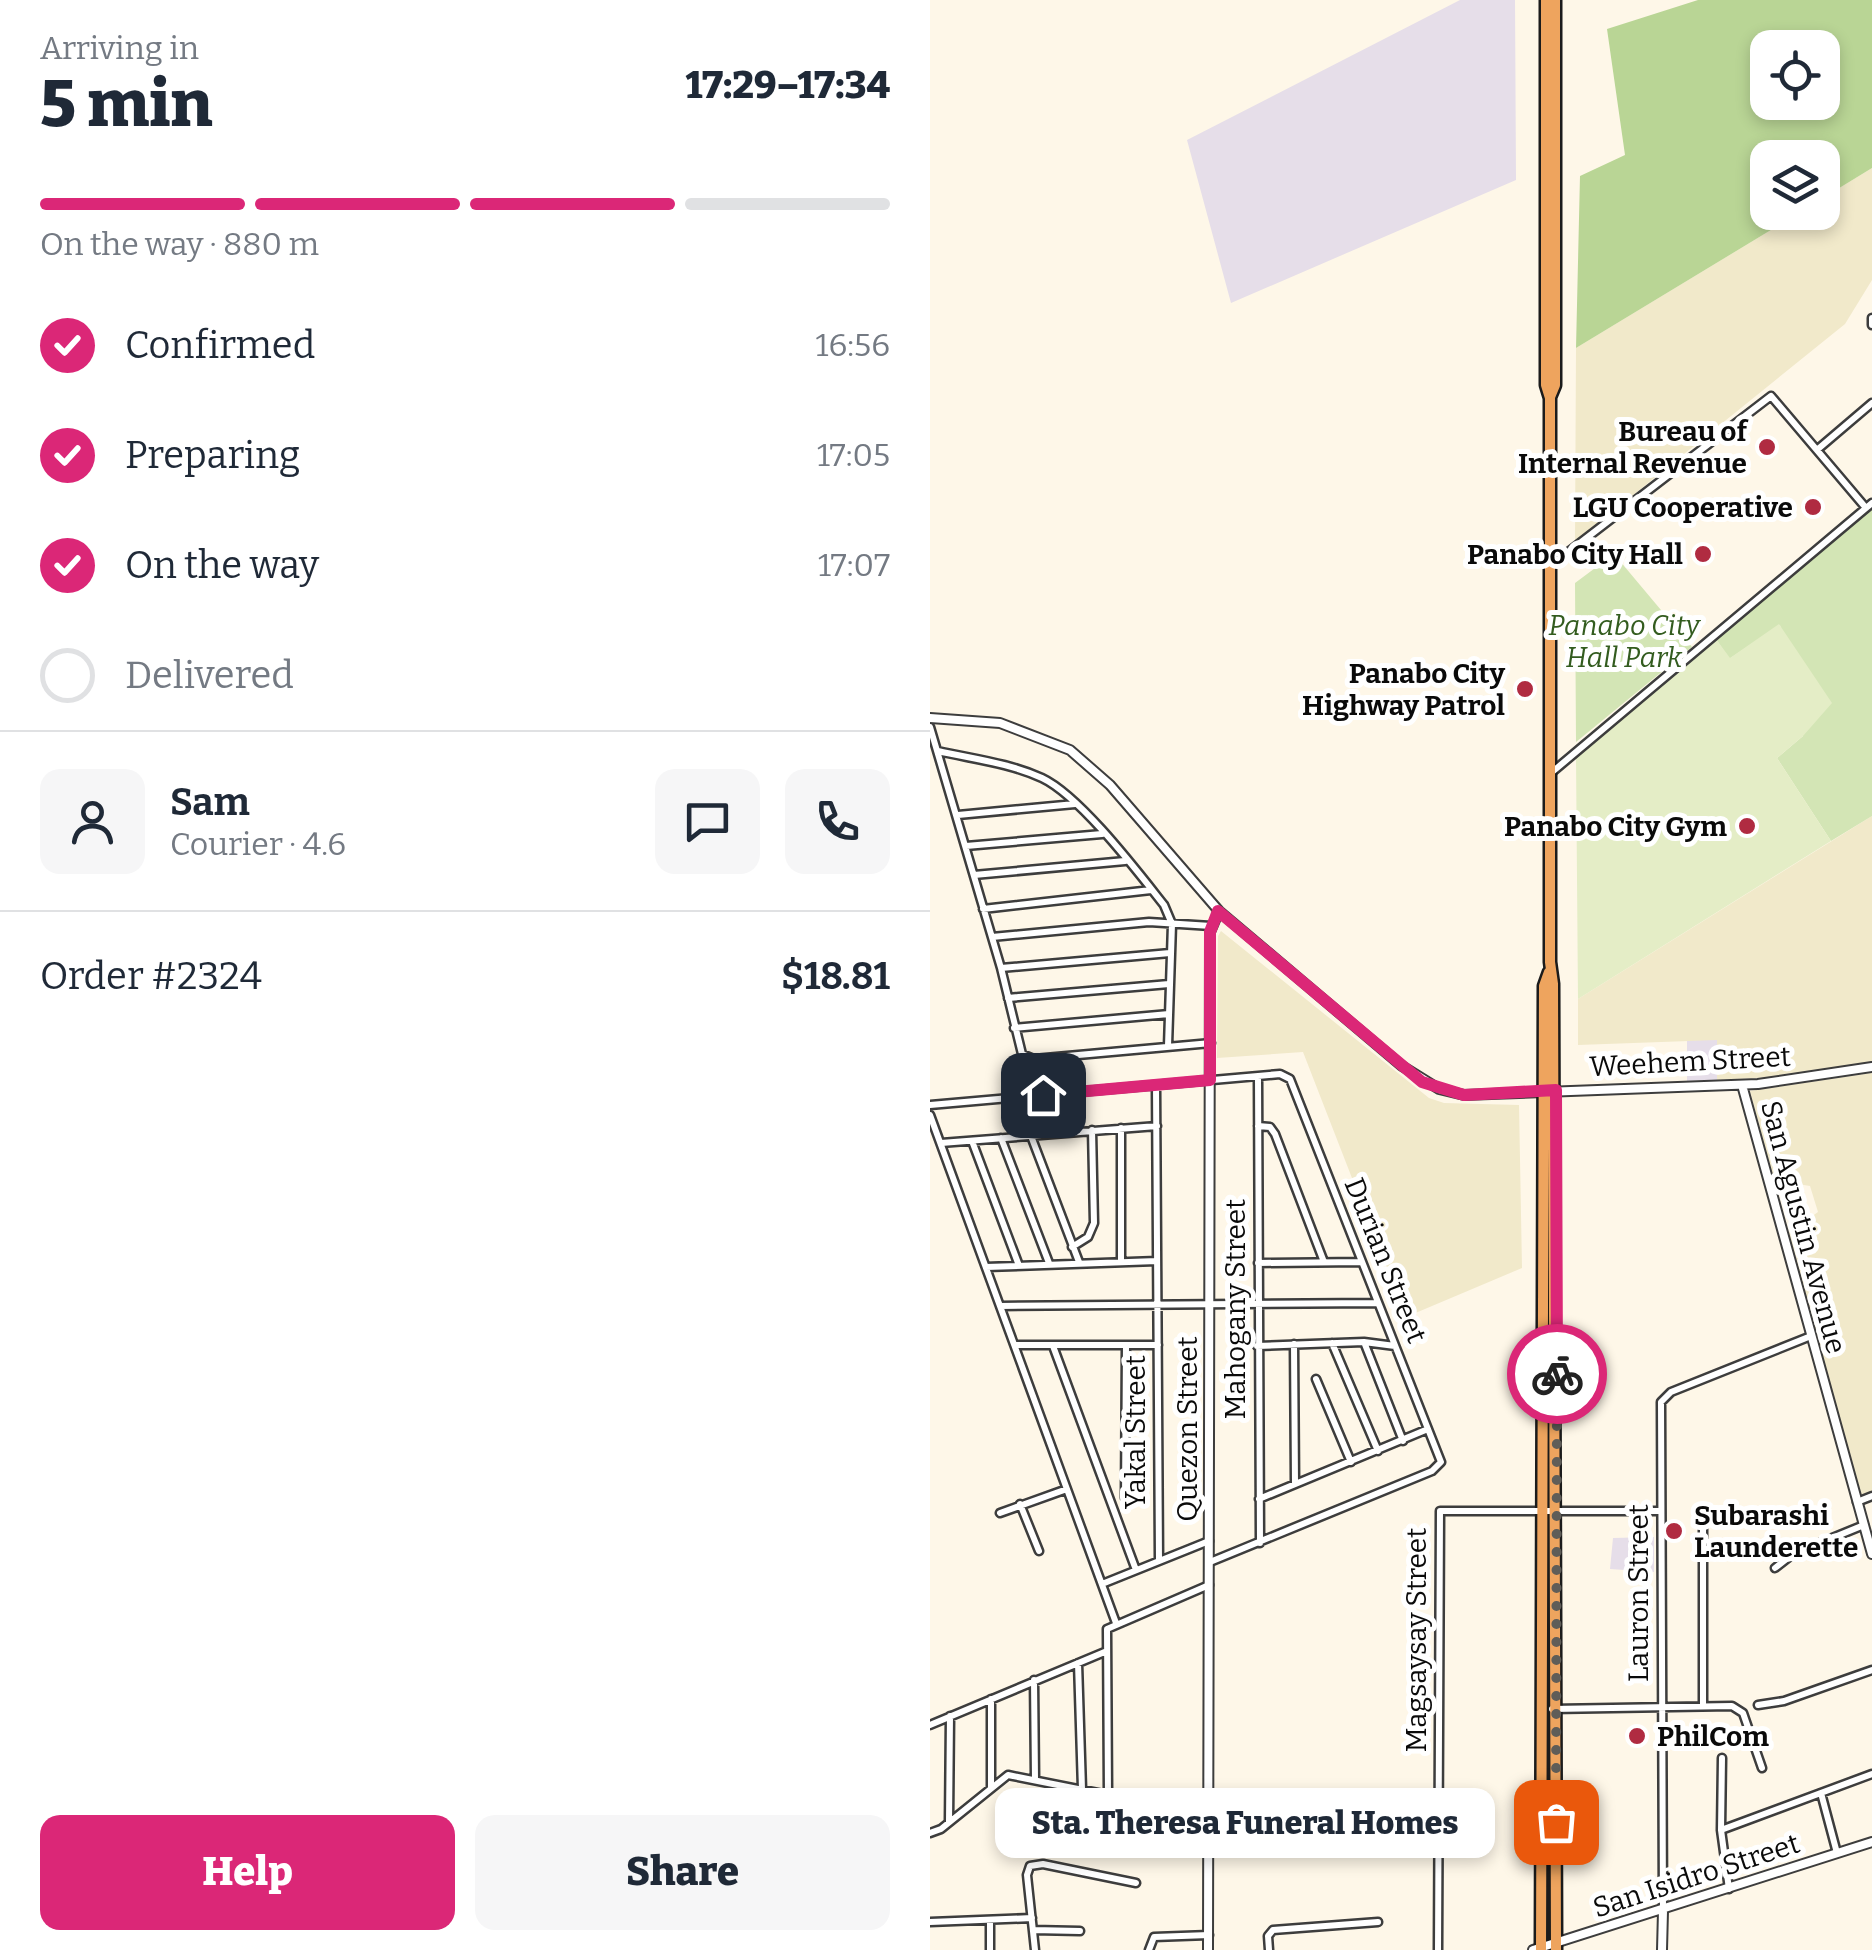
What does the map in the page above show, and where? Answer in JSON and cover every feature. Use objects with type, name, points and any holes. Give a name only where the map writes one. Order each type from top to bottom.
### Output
[{"type":"highway","points":[[1546,0],[1552,164]]},
{"type":"highway","points":[[1538,1949],[1542,1432],[1553,984],[1550,398],[1546,385],[1555,0]]},
{"type":"highway","points":[[1550,1090],[1557,1432],[1556,1946]]},
{"type":"highway","points":[[1542,1432],[1557,1432]]},
{"type":"highway","points":[[1542,1543],[1556,1544]]},
{"type":"highway","points":[[1541,1854],[1556,1854]]},
{"type":"street","points":[[1550,566],[1771,396],[1869,505],[1550,773]]},
{"type":"street","points":[[1818,449],[1872,403]]},
{"type":"street","name":"Weehem Street","points":[[930,718],[1000,724],[1070,750],[1110,785],[1218,911],[1422,1082],[1464,1095],[1742,1085],[1872,1067]]},
{"type":"street","points":[[930,727],[1001,968],[1019,1051],[1028,1058],[1210,1043]]},
{"type":"street","points":[[938,750],[990,761],[1043,779],[1076,804],[1164,905],[1172,924],[1168,1046]]},
{"type":"street","points":[[957,814],[1076,804]]},
{"type":"street","points":[[966,846],[1102,834]]},
{"type":"street","points":[[974,875],[1126,860]]},
{"type":"street","points":[[983,908],[1151,890]]},
{"type":"street","name":"Quezon Street","points":[[1208,1950],[1211,926],[1218,911]]},
{"type":"street","points":[[992,937],[1149,922],[1211,926]]},
{"type":"street","points":[[1001,968],[1170,953]]},
{"type":"street","points":[[1008,998],[1169,984]]},
{"type":"street","points":[[1014,1028],[1169,1014]]},
{"type":"street","name":"Durian Street","points":[[1258,1076],[1280,1074],[1290,1079],[1441,1458],[1432,1471],[1260,1543]]},
{"type":"street","points":[[930,1105],[1258,1076]]},
{"type":"street","name":"Mahogany Street","points":[[1258,1076],[1260,1543]]},
{"type":"street","name":"Yakal Street","points":[[1156,1085],[1159,1561]]},
{"type":"street","name":"San Agustin Avenue","points":[[1742,1085],[1872,1554]]},
{"type":"street","points":[[930,1115],[1116,1623]]},
{"type":"street","points":[[941,1143],[1157,1126]]},
{"type":"street","points":[[1258,1126],[1270,1127],[1275,1134],[1280,1156],[1324,1262]]},
{"type":"street","points":[[1121,1128],[1122,1262]]},
{"type":"street","points":[[1072,1247],[1088,1238],[1094,1223],[1092,1130]]},
{"type":"street","points":[[1031,1136],[1079,1262]]},
{"type":"street","points":[[1001,1138],[1049,1263]]},
{"type":"street","points":[[972,1141],[1018,1264]]},
{"type":"street","points":[[986,1266],[1157,1261]]},
{"type":"street","points":[[1258,1262],[1362,1262]]},
{"type":"street","points":[[1000,1306],[1378,1303]]},
{"type":"street","name":"Lauron Street","points":[[1662,1950],[1663,1398],[1810,1336]]},
{"type":"street","points":[[1364,1342],[1403,1441]]},
{"type":"street","points":[[1257,1346],[1364,1342],[1395,1346]]},
{"type":"street","points":[[1332,1343],[1378,1451]]},
{"type":"street","points":[[1294,1344],[1295,1484]]},
{"type":"street","points":[[1014,1345],[1158,1345]]},
{"type":"street","points":[[1125,1498],[1126,1345]]},
{"type":"street","points":[[1053,1346],[1136,1570]]},
{"type":"street","points":[[1316,1379],[1351,1462]]},
{"type":"street","points":[[1259,1499],[1429,1428]]},
{"type":"street","points":[[1000,1513],[1067,1489]]},
{"type":"street","points":[[1858,1502],[1872,1496]]},
{"type":"street","points":[[1020,1504],[1039,1550]]},
{"type":"street","name":"Magsaysay Street","points":[[1438,1950],[1440,1511],[1542,1512]]},
{"type":"street","points":[[1542,1512],[1660,1511]]},
{"type":"street","points":[[1702,1518],[1704,1706]]},
{"type":"street","points":[[1775,1568],[1793,1554],[1864,1524]]},
{"type":"street","points":[[1102,1584],[1209,1541]]},
{"type":"street","points":[[1210,1562],[1260,1543]]},
{"type":"street","points":[[1108,1795],[1107,1629],[1210,1584]]},
{"type":"street","points":[[930,1725],[1107,1651]]},
{"type":"street","points":[[1078,1664],[1082,1789]]},
{"type":"street","points":[[1758,1705],[1784,1701],[1872,1670]]},
{"type":"street","points":[[1034,1680],[1035,1779]]},
{"type":"street","points":[[991,1788],[992,1698]]},
{"type":"street","points":[[1541,1709],[1739,1708],[1762,1768]]},
{"type":"street","points":[[949,1822],[950,1716]]},
{"type":"street","points":[[1722,1758],[1721,1830],[1729,1889]]},
{"type":"street","points":[[1721,1830],[1872,1774]]},
{"type":"street","points":[[930,1832],[949,1822],[1008,1775],[1123,1798]]},
{"type":"street","points":[[1821,1793],[1837,1853]]},
{"type":"street","name":"San Isidro Street","points":[[1538,1949],[1872,1842]]},
{"type":"street","points":[[1034,1950],[1027,1875],[1032,1864],[1136,1882]]},
{"type":"street","points":[[930,1922],[1032,1918]]},
{"type":"street","points":[[990,1920],[990,1950]]},
{"type":"street","points":[[1268,1950],[1272,1930],[1378,1922]]},
{"type":"street","points":[[1034,1930],[1080,1931]]},
{"type":"street","points":[[1149,1950],[1154,1936],[1208,1936]]},
{"type":"shaded area","points":[[1460,0],[1515,0],[1516,180],[1231,303],[1187,140]]},
{"type":"shaded area","points":[[1872,168],[1872,280],[1845,324],[1575,542],[1576,348],[1771,230],[1840,230],[1840,188]]},
{"type":"shaded area","points":[[1872,816],[1872,1062],[1774,1077],[1717,1080],[1717,1040],[1578,1045],[1578,999]]},
{"type":"shaded area","points":[[1221,931],[1429,1098],[1444,1103],[1519,1105],[1522,1268],[1406,1317],[1303,1052],[1217,1058]]},
{"type":"shaded area","points":[[1687,1040],[1717,1040],[1717,1080],[1687,1081]]},
{"type":"shaded area","points":[[1872,1073],[1872,1492],[1861,1496],[1787,1234],[1818,1212],[1810,1186],[1774,1180],[1750,1091]]},
{"type":"shaded area","points":[[1654,1537],[1654,1572],[1610,1569],[1613,1538]]},
{"type":"green space","points":[[1698,0],[1872,0],[1872,168],[1840,188],[1840,140],[1750,140],[1750,230],[1771,230],[1576,348],[1580,176],[1625,155],[1607,29]]},
{"type":"green space","points":[[1872,508],[1872,816],[1831,841],[1777,758],[1803,736],[1780,625],[1729,659],[1716,639]]},
{"type":"green space","name":"Panabo City Hall Park","points":[[1614,554],[1692,647],[1576,742],[1575,583]]},
{"type":"green space","points":[[1779,624],[1832,703],[1777,758],[1831,841],[1578,999],[1576,757],[1716,639],[1730,658]]},
{"type":"way so far","points":[[1556,1822],[1557,1374]]},
{"type":"place","name":"Bureau of Internal Revenue","points":[[1767,447]]},
{"type":"place","name":"LGU Cooperative","points":[[1813,507]]},
{"type":"place","name":"Panabo City Hall","points":[[1703,554]]},
{"type":"place","name":"Panabo City Highway Patrol","points":[[1525,689]]},
{"type":"place","name":"Panabo City Gym","points":[[1747,826]]},
{"type":"place","name":"Subarashi Launderette","points":[[1674,1531]]},
{"type":"place","name":"PhilCom","points":[[1637,1736]]},
{"type":"place","name":"Sta. Theresa Funeral Homes","points":[[1556,1822]]},
{"type":"route","points":[[1043,1095],[1210,1080],[1210,932],[1218,911],[1422,1082],[1464,1095],[1556,1090],[1557,1374]]}]
